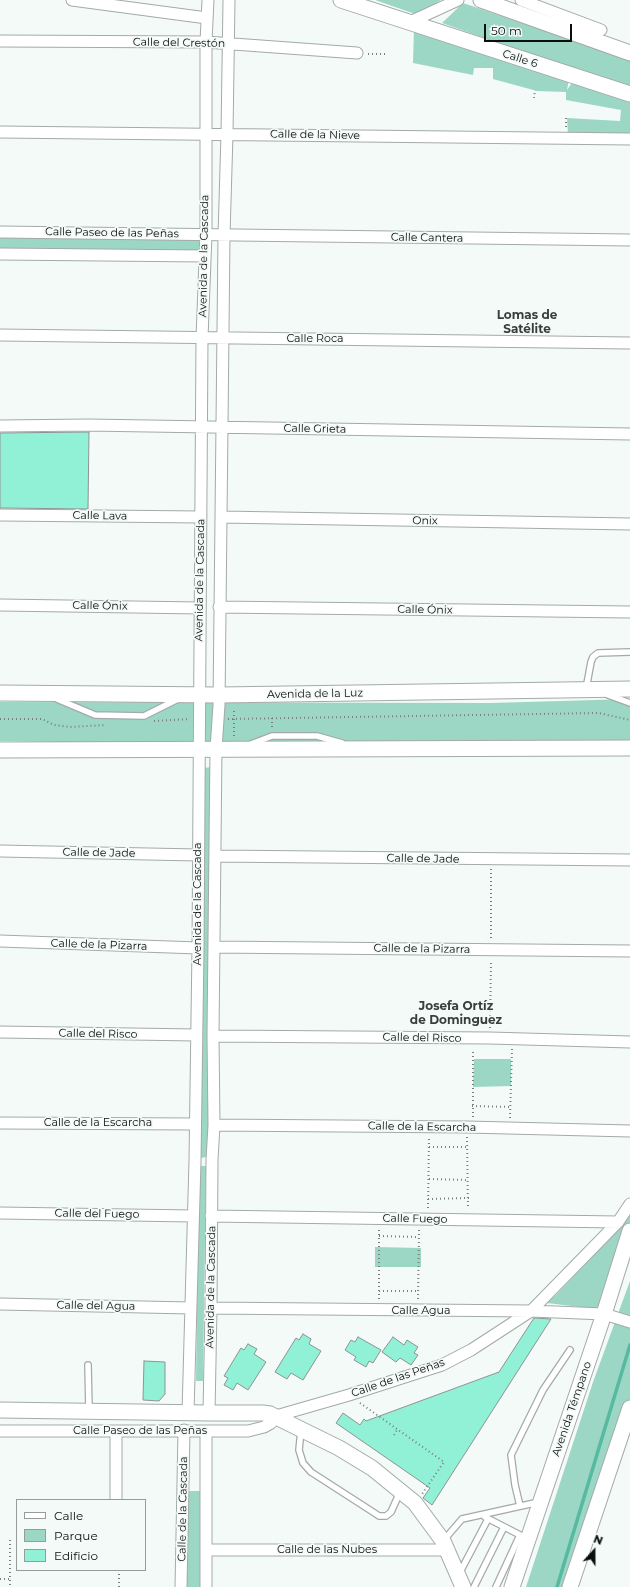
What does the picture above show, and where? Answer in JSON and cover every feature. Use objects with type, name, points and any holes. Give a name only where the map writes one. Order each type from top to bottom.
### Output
[{"type":"main road","name":"Calle 6","points":[[341,0],[415,20],[630,94]]},
{"type":"main road","points":[[481,0],[630,53]]},
{"type":"main road","name":"Avenida de la Luz","points":[[0,693],[224,698],[630,689]]},
{"type":"main road","points":[[0,750],[199,748],[630,748]]},
{"type":"main road","name":"Avenida Témpano","points":[[512,1587],[524,1538],[541,1501],[604,1314],[630,1231]]},
{"type":"main road","points":[[570,1587],[630,1408]]},
{"type":"main road","name":"Calle Paseo de las Peñas","points":[[0,1410],[263,1413],[276,1416],[339,1448],[372,1468],[416,1502],[470,1584]]},
{"type":"street","points":[[72,0],[207,18]]},
{"type":"street","name":"Avenida de la Cascada","points":[[188,1412],[195,1160],[199,718],[195,697],[200,608],[202,338],[206,234],[205,134],[208,0]]},
{"type":"street","name":"Avenida de la Cascada","points":[[209,1413],[211,1216],[214,1125],[213,1036],[216,749],[218,718],[224,698],[219,608],[229,0]]},
{"type":"street","points":[[521,0],[601,30]]},
{"type":"street","points":[[415,20],[457,1]]},
{"type":"street","name":"Calle del Crestón","points":[[0,41],[206,42],[357,54]]},
{"type":"street","name":"Calle de la Nieve","points":[[0,132],[630,139]]},
{"type":"street","name":"Calle Paseo de las Peñas","points":[[0,232],[206,234],[224,236]]},
{"type":"street","name":"Calle Cantera","points":[[224,236],[630,240]]},
{"type":"street","name":"Calle Paseo de las Peñas","points":[[0,254],[205,256]]},
{"type":"street","name":"Calle Roca","points":[[0,336],[630,343]]},
{"type":"street","name":"Calle Grieta","points":[[0,426],[202,427],[630,434]]},
{"type":"street","name":"Calle Lava","points":[[0,515],[201,517]]},
{"type":"street","name":"Onix","points":[[221,517],[630,524]]},
{"type":"street","name":"Calle Ónix","points":[[0,605],[200,608]]},
{"type":"street","name":"Calle Ónix","points":[[219,608],[630,612]]},
{"type":"street","name":"Calle de Jade","points":[[0,851],[198,855]]},
{"type":"street","name":"Calle de Jade","points":[[216,856],[630,860]]},
{"type":"street","name":"Calle de la Pizarra","points":[[0,941],[198,948]]},
{"type":"street","name":"Calle de la Pizarra","points":[[214,947],[630,951]]},
{"type":"street","name":"Calle del Risco","points":[[0,1032],[196,1035]]},
{"type":"street","name":"Calle del Risco","points":[[213,1036],[473,1038],[630,1042]]},
{"type":"street","name":"Calle de la Escarcha","points":[[0,1122],[195,1124]]},
{"type":"street","name":"Calle de la Escarcha","points":[[214,1125],[473,1127],[630,1131]]},
{"type":"street","points":[[195,1160],[212,1160]]},
{"type":"street","name":"Calle de las Peñas","points":[[276,1416],[349,1395],[442,1365],[471,1350],[531,1311],[618,1222],[630,1204]]},
{"type":"street","name":"Calle del Fuego","points":[[0,1213],[193,1216]]},
{"type":"street","name":"Calle Fuego","points":[[211,1216],[618,1222]]},
{"type":"street","name":"Calle del Agua","points":[[0,1304],[191,1308]]},
{"type":"street","name":"Calle Agua","points":[[211,1308],[531,1311],[604,1314],[630,1322]]},
{"type":"street","name":"Calle Paseo de las Peñas","points":[[0,1431],[248,1431],[264,1427],[271,1423],[276,1416]]},
{"type":"street","name":"Calle de la Cascada","points":[[181,1587],[184,1430]]},
{"type":"street","points":[[116,1431],[116,1499]]},
{"type":"street","name":"Calle de la Cascada","points":[[206,1431],[206,1587]]},
{"type":"street","name":"Calle de las Nubes","points":[[206,1550],[445,1546]]},
{"type":"lane","points":[[630,652],[598,653],[593,657],[591,662],[590,689],[630,703]]},
{"type":"lane","points":[[46,694],[95,715],[144,716],[195,697]]},
{"type":"lane","points":[[520,1506],[515,1485],[511,1455],[543,1390],[570,1350]]},
{"type":"lane","points":[[88,1365],[88,1412]]},
{"type":"lane","points":[[301,1430],[299,1450],[302,1463],[311,1472],[379,1516],[386,1516],[391,1512],[401,1490]]},
{"type":"lane","points":[[445,1546],[462,1519],[481,1516],[541,1501]]},
{"type":"lane","points":[[481,1516],[524,1538],[496,1587]]},
{"type":"lane","points":[[470,1584],[488,1519]]},
{"type":"lane","points":[[470,1584],[504,1527]]},
{"type":"path","points":[[357,54],[388,54]]},
{"type":"path","points":[[534,90],[534,98]]},
{"type":"path","points":[[224,698],[234,719],[235,749]]},
{"type":"path","points":[[218,718],[234,719],[599,713],[630,720]]},
{"type":"path","points":[[0,719],[42,719],[54,725],[70,727]]},
{"type":"path","points":[[473,1038],[473,1127]]},
{"type":"path","points":[[510,1128],[511,1040]]},
{"type":"path","points":[[472,1106],[511,1107]]},
{"type":"path","points":[[428,1219],[429,1147],[468,1147],[468,1220]]},
{"type":"path","points":[[429,1179],[468,1180]]},
{"type":"path","points":[[428,1199],[469,1198]]},
{"type":"path","points":[[379,1236],[418,1237],[418,1291],[379,1290],[379,1236]]},
{"type":"path","points":[[349,1395],[444,1462],[416,1502]]},
{"type":"path","points":[[394,1435],[397,1430]]},
{"type":"path","points":[[10,1540],[10,1587]]},
{"type":"path","points":[[119,1571],[119,1587]]},
{"type":"path","points":[[0,1578],[10,1579]]},
{"type":"green space","points":[[375,0],[441,0],[418,15]]},
{"type":"green space","points":[[463,3],[630,60],[630,89],[442,23]]},
{"type":"green space","points":[[414,28],[569,79],[567,90],[573,81],[630,102],[630,135],[568,135],[567,118],[620,121],[621,110],[566,100],[566,92],[537,91],[493,79],[493,68],[474,68],[473,75],[413,63]]},
{"type":"green space","points":[[0,234],[204,237],[204,252],[0,251]]},
{"type":"green space","points":[[630,699],[630,740],[180,744],[0,741],[0,702],[491,703]]},
{"type":"green space","points":[[212,767],[208,1157],[200,1158],[204,854],[203,768]]},
{"type":"green space","points":[[474,1059],[511,1059],[511,1086],[473,1087]]},
{"type":"green space","points":[[199,1166],[206,1166],[203,1381],[196,1381]]},
{"type":"green space","points":[[630,1214],[630,1225],[604,1310],[547,1303],[621,1227]]},
{"type":"green space","points":[[375,1247],[421,1248],[421,1267],[375,1267]]},
{"type":"green space","points":[[630,1281],[630,1408],[570,1587],[526,1587],[593,1382]]},
{"type":"green space","points":[[186,1491],[202,1491],[203,1587],[187,1587]]},
{"type":"building","points":[[89,432],[88,509],[0,508],[0,433]]},
{"type":"building","points":[[534,1318],[551,1319],[432,1505],[423,1498],[430,1488],[336,1423],[343,1413],[360,1425],[364,1419],[366,1421],[499,1372]]},
{"type":"building","points":[[303,1334],[311,1339],[309,1344],[321,1351],[303,1380],[291,1373],[287,1379],[275,1372],[296,1338],[299,1340]]},
{"type":"building","points":[[358,1337],[381,1350],[373,1363],[369,1361],[366,1367],[354,1360],[356,1357],[345,1350],[351,1340],[355,1342]]},
{"type":"building","points":[[393,1337],[404,1345],[407,1340],[418,1347],[414,1353],[418,1355],[411,1365],[400,1358],[396,1362],[382,1352]]},
{"type":"building","points":[[248,1344],[257,1349],[254,1354],[266,1362],[248,1390],[237,1383],[233,1390],[224,1385],[228,1378],[224,1376],[241,1348],[244,1350]]},
{"type":"building","points":[[144,1361],[165,1362],[165,1394],[159,1401],[143,1400]]},
{"type":"waterway","points":[[557,1587],[630,1345]]},
{"type":"district","name":"Lomas de Satélite","points":[[527,322]]},
{"type":"district","name":"Josefa Ortíz de Dominguez","points":[[456,1013]]}]
